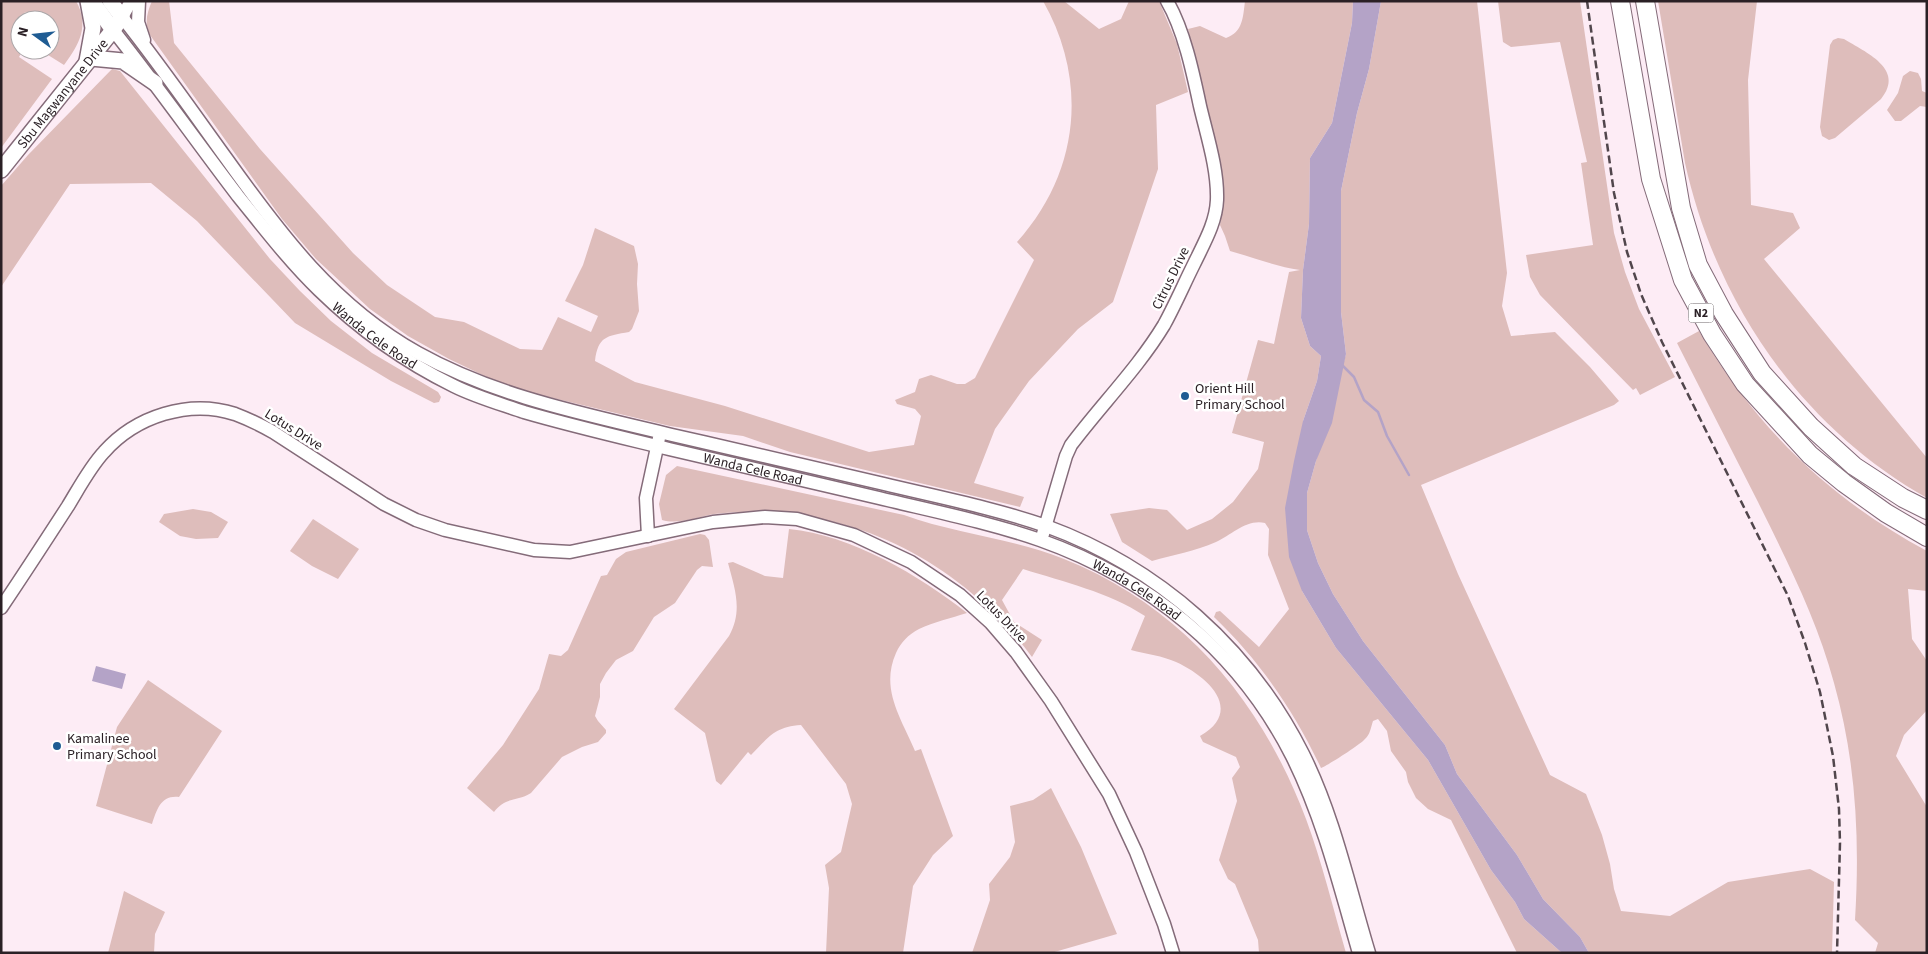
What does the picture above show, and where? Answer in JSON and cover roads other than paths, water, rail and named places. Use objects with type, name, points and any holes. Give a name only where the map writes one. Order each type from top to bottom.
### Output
[{"type":"highway","name":"N2","points":[[1620,1],[1651,179],[1683,280],[1712,334],[1745,384],[1810,455],[1844,483],[1886,513],[1927,537]]},
{"type":"highway","name":"N2","points":[[1645,1],[1681,208],[1698,265],[1724,314],[1762,373],[1811,428],[1854,466],[1903,498],[1927,510]]},
{"type":"main road","points":[[88,1],[93,28],[89,60],[123,61],[154,83]]},
{"type":"main road","name":"Wanda Cele Road","points":[[92,1],[113,30]]},
{"type":"main road","name":"Wanda Cele Road","points":[[110,1],[122,16]]},
{"type":"main road","name":"Sbu Magwanyane Drive","points":[[1,170],[113,30],[122,16]]},
{"type":"street","points":[[122,16],[131,1]]},
{"type":"street","points":[[138,1],[138,22],[149,52]]},
{"type":"street","name":"Citrus Drive","points":[[1040,540],[1071,445],[1147,349],[1163,325],[1215,216],[1217,194],[1215,171],[1184,44],[1173,11],[1167,1]]},
{"type":"street","name":"Wanda Cele Road","points":[[122,16],[270,220],[318,277],[350,306],[414,351],[465,377],[506,393],[661,432],[1004,513],[1046,526],[1092,545],[1142,573],[1168,591],[1204,621],[1243,662],[1278,710],[1304,756],[1327,811],[1369,953]]},
{"type":"street","name":"Wanda Cele Road","points":[[113,30],[229,184],[290,260],[351,319],[396,352],[454,386],[494,402],[570,426],[921,508],[1040,540],[1101,566],[1144,590],[1193,628],[1246,684],[1270,718],[1293,758],[1312,803],[1359,953]]},
{"type":"street","name":"Lotus Drive","points":[[1,608],[108,447],[126,431],[145,420],[168,412],[191,409],[214,410],[234,414],[254,422],[273,432],[384,504],[416,520],[445,530],[534,550],[570,552],[739,518],[765,516],[797,519],[854,536],[912,562],[960,595],[991,622],[1016,652],[1091,763],[1109,794],[1136,852],[1164,924],[1173,953]]},
{"type":"street","points":[[648,536],[646,498],[661,432]]},
{"type":"waterway","points":[[1342,365],[1354,377],[1364,400],[1378,412],[1387,436],[1409,475]]},
{"type":"railway","points":[[1587,1],[1614,193],[1627,252],[1641,294],[1662,342],[1788,596],[1820,692],[1833,756],[1839,809],[1837,953]]},
{"type":"place","name":"Orient Hill Primary School","points":[[1185,396]]},
{"type":"place","name":"Kamalinee Primary School","points":[[57,746]]}]
